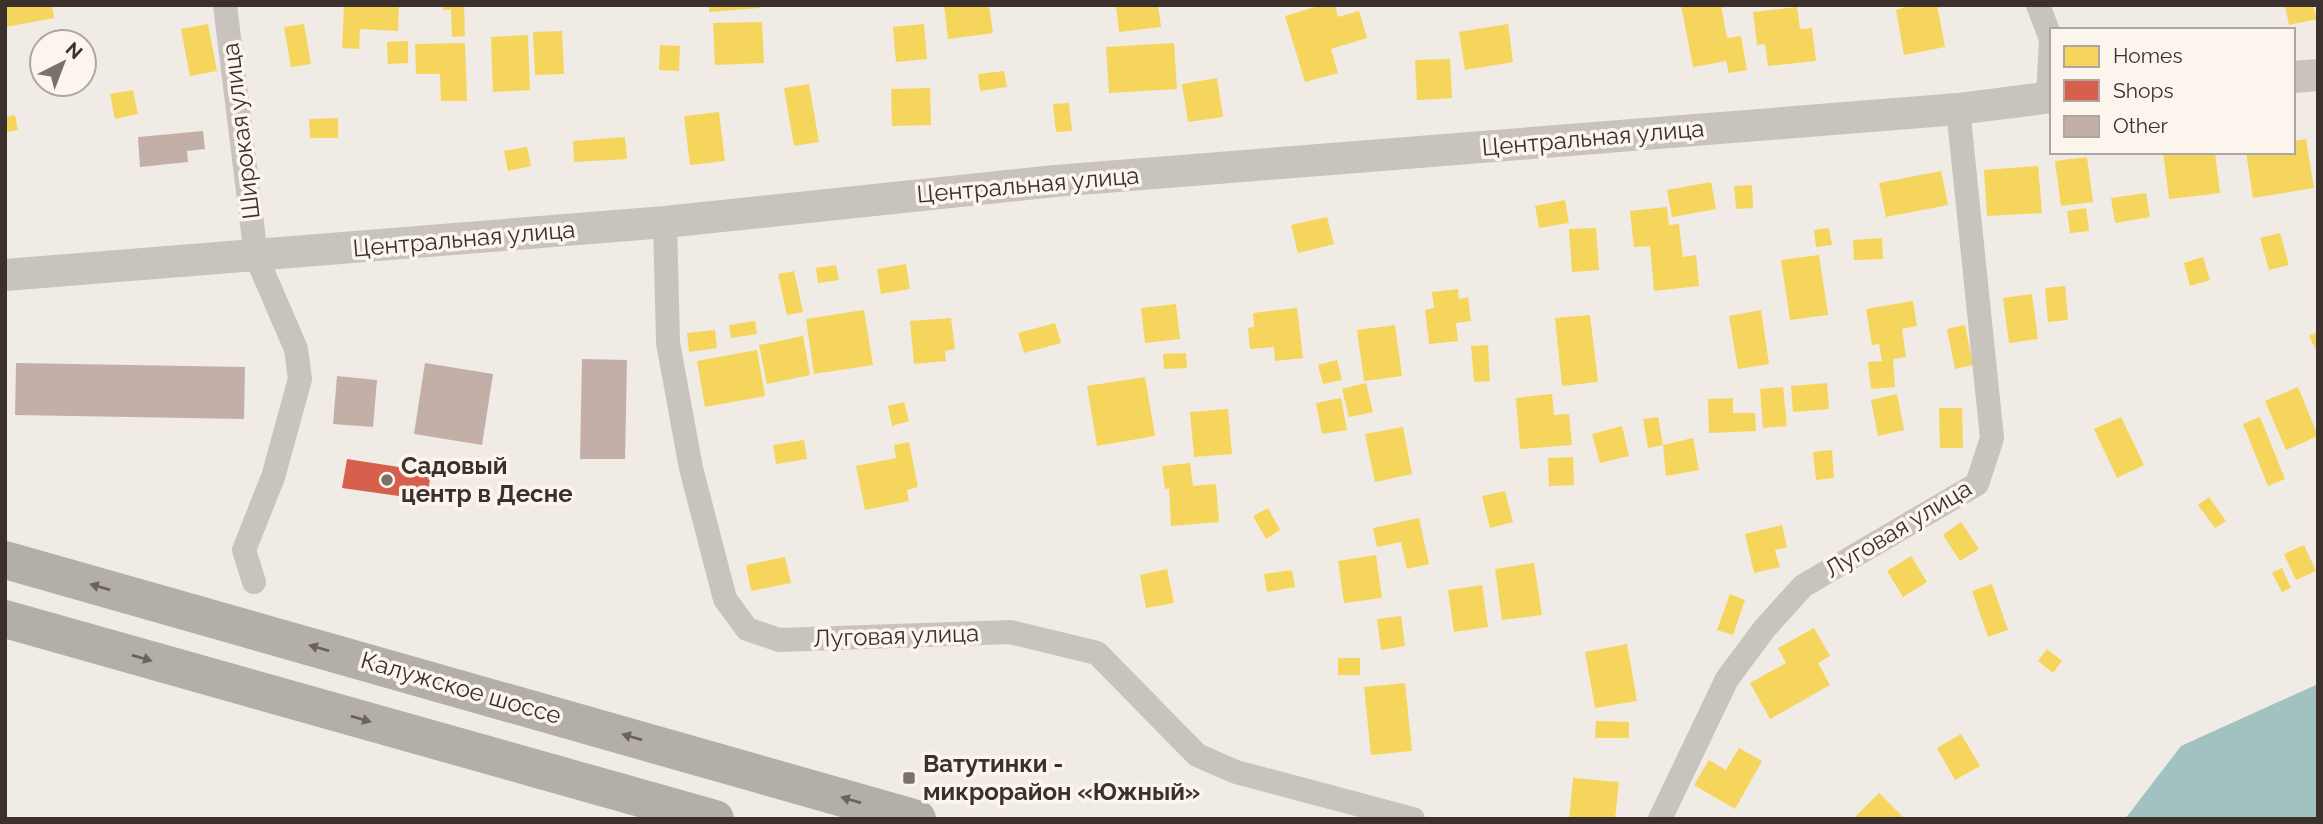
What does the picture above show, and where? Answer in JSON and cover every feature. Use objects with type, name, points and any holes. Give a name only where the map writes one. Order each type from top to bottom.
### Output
[{"type":"highway","name":"Калужское шоссе","points":[[5,560],[917,819]]},
{"type":"highway","points":[[5,619],[715,819]]},
{"type":"street","name":"Широкая улица","points":[[225,5],[256,256],[296,349],[300,379],[273,477],[244,550],[254,582]]},
{"type":"street","points":[[2038,5],[2050,39],[2050,97]]},
{"type":"street","points":[[2295,77],[2318,75]]},
{"type":"street","name":"Центральная улица","points":[[5,275],[665,222],[1055,181],[1958,109],[2050,97]]},
{"type":"street","name":"Луговая улица","points":[[1660,819],[1727,679],[1765,628],[1803,586],[1978,484],[1992,438],[1958,109]]},
{"type":"street","name":"Луговая улица","points":[[665,222],[667,342],[691,468],[726,599],[747,629],[779,640],[1010,632],[1097,653],[1197,755],[1236,772],[1413,819]]},
{"type":"water","points":[[2318,684],[2318,819],[2125,819],[2181,746]]},
{"type":"building: Homes","points":[[5,5],[52,5],[54,18],[5,27]]},
{"type":"building: Homes","points":[[344,5],[399,5],[398,31],[360,29],[359,49],[342,48]]},
{"type":"building: Homes","points":[[443,5],[464,5],[465,36],[452,37],[451,10],[443,10]]},
{"type":"building: Homes","points":[[709,5],[760,5],[760,8],[709,12]]},
{"type":"building: Homes","points":[[944,5],[989,5],[993,33],[948,39]]},
{"type":"building: Homes","points":[[1116,5],[1158,5],[1161,27],[1119,32]]},
{"type":"building: Homes","points":[[1322,5],[1335,5],[1338,17],[1359,11],[1367,38],[1331,49],[1338,73],[1305,82],[1285,16]]},
{"type":"building: Homes","points":[[1681,5],[1721,5],[1727,38],[1741,36],[1747,70],[1729,73],[1726,61],[1693,67]]},
{"type":"building: Homes","points":[[1912,5],[1937,5],[1945,47],[1904,55],[1896,10]]},
{"type":"building: Homes","points":[[2285,5],[2313,5],[2317,19],[2289,25]]},
{"type":"building: Homes","points":[[1797,7],[1800,29],[1812,28],[1816,61],[1768,66],[1765,44],[1757,45],[1753,12]]},
{"type":"building: Homes","points":[[762,22],[764,63],[715,65],[713,23]]},
{"type":"building: Homes","points":[[208,24],[217,71],[190,76],[181,29]]},
{"type":"building: Homes","points":[[304,24],[311,64],[291,67],[284,27]]},
{"type":"building: Homes","points":[[924,24],[927,59],[896,62],[893,27]]},
{"type":"building: Homes","points":[[1508,24],[1513,62],[1465,70],[1459,32]]},
{"type":"building: Homes","points":[[562,31],[564,74],[535,75],[533,32]]},
{"type":"building: Homes","points":[[528,35],[530,90],[493,92],[491,37]]},
{"type":"building: Homes","points":[[408,41],[408,63],[388,64],[387,42]]},
{"type":"building: Homes","points":[[465,43],[467,101],[441,101],[440,74],[416,74],[415,44]]},
{"type":"building: Homes","points":[[1174,43],[1177,89],[1109,93],[1106,47]]},
{"type":"building: Homes","points":[[660,45],[680,46],[679,71],[659,70]]},
{"type":"building: Homes","points":[[1450,59],[1452,98],[1417,100],[1415,60]]},
{"type":"building: Homes","points":[[1004,71],[1007,87],[980,91],[978,74]]},
{"type":"building: Homes","points":[[1217,78],[1223,117],[1188,122],[1182,84]]},
{"type":"building: Homes","points":[[809,84],[819,142],[794,146],[784,88]]},
{"type":"building: Homes","points":[[930,88],[931,125],[892,126],[891,89]]},
{"type":"building: Homes","points":[[133,90],[138,114],[115,119],[110,94]]},
{"type":"building: Homes","points":[[1069,103],[1072,131],[1056,132],[1053,104]]},
{"type":"building: Homes","points":[[719,112],[725,161],[690,165],[684,116]]},
{"type":"building: Homes","points":[[15,115],[18,130],[5,132],[5,117]]},
{"type":"building: Homes","points":[[338,118],[338,138],[310,138],[309,119]]},
{"type":"building: Homes","points":[[625,137],[627,159],[574,162],[573,141]]},
{"type":"building: Homes","points":[[2306,139],[2314,188],[2253,198],[2246,154],[2295,154],[2295,141]]},
{"type":"building: Homes","points":[[527,147],[531,166],[508,171],[504,151]]},
{"type":"building: Homes","points":[[2163,154],[2215,154],[2220,193],[2169,199]]},
{"type":"building: Homes","points":[[2087,157],[2093,202],[2061,206],[2055,161]]},
{"type":"building: Homes","points":[[2038,166],[2042,213],[1987,216],[1984,170]]},
{"type":"building: Homes","points":[[1941,171],[1948,205],[1886,217],[1879,183]]},
{"type":"building: Homes","points":[[1711,182],[1716,209],[1672,217],[1667,190]]},
{"type":"building: Homes","points":[[1752,185],[1753,208],[1736,209],[1734,186]]},
{"type":"building: Homes","points":[[2146,193],[2150,217],[2115,223],[2111,198]]},
{"type":"building: Homes","points":[[1565,200],[1569,223],[1539,228],[1535,206]]},
{"type":"building: Homes","points":[[1667,207],[1669,225],[1679,224],[1683,257],[1696,255],[1699,286],[1654,291],[1650,246],[1634,247],[1630,211]]},
{"type":"building: Homes","points":[[2086,208],[2089,231],[2070,233],[2067,211]]},
{"type":"building: Homes","points":[[1327,217],[1334,244],[1298,253],[1291,225]]},
{"type":"building: Homes","points":[[1596,228],[1599,270],[1572,272],[1569,229]]},
{"type":"building: Homes","points":[[1829,228],[1832,245],[1816,247],[1814,230]]},
{"type":"building: Homes","points":[[2280,233],[2289,265],[2269,270],[2260,238]]},
{"type":"building: Homes","points":[[1882,238],[1883,259],[1854,260],[1853,240]]},
{"type":"building: Homes","points":[[1819,255],[1828,315],[1790,320],[1781,260]]},
{"type":"building: Homes","points":[[2203,257],[2210,280],[2190,286],[2184,263]]},
{"type":"building: Homes","points":[[906,264],[910,289],[881,294],[877,269]]},
{"type":"building: Homes","points":[[836,265],[839,280],[818,283],[816,268]]},
{"type":"building: Homes","points":[[794,271],[803,312],[787,315],[778,274]]},
{"type":"building: Homes","points":[[2065,286],[2068,320],[2048,322],[2045,288]]},
{"type":"building: Homes","points":[[1458,289],[1459,299],[1468,297],[1471,321],[1456,323],[1458,341],[1429,344],[1425,310],[1434,308],[1432,292]]},
{"type":"building: Homes","points":[[2032,294],[2038,339],[2009,343],[2003,298]]},
{"type":"building: Homes","points":[[1913,301],[1917,326],[1902,329],[1906,357],[1893,359],[1895,387],[1871,389],[1868,362],[1882,361],[1879,344],[1872,345],[1866,309]]},
{"type":"building: Homes","points":[[1176,304],[1180,339],[1145,343],[1141,308]]},
{"type":"building: Homes","points":[[1297,308],[1303,358],[1275,361],[1274,347],[1250,349],[1248,328],[1254,327],[1253,313]]},
{"type":"building: Homes","points":[[864,310],[873,365],[814,374],[806,319]]},
{"type":"building: Homes","points":[[1761,310],[1769,364],[1738,369],[1729,316]]},
{"type":"building: Homes","points":[[1590,315],[1598,382],[1562,386],[1555,318]]},
{"type":"building: Homes","points":[[951,318],[955,349],[945,351],[946,361],[914,364],[910,321]]},
{"type":"building: Homes","points":[[755,321],[757,334],[731,338],[729,325]]},
{"type":"building: Homes","points":[[1055,323],[1061,343],[1024,353],[1018,333]]},
{"type":"building: Homes","points":[[1395,325],[1402,376],[1364,381],[1357,330]]},
{"type":"building: Homes","points":[[1965,325],[1973,365],[1955,369],[1947,329]]},
{"type":"building: Homes","points":[[715,330],[717,348],[689,352],[687,333]]},
{"type":"building: Homes","points":[[2318,332],[2318,354],[2309,336]]},
{"type":"building: Homes","points":[[803,336],[810,375],[767,384],[759,345]]},
{"type":"building: Homes","points":[[1488,345],[1490,381],[1474,382],[1471,346]]},
{"type":"building: Homes","points":[[757,350],[765,396],[705,407],[697,361]]},
{"type":"building: Homes","points":[[1186,353],[1187,368],[1164,369],[1163,354]]},
{"type":"building: Homes","points":[[1337,360],[1342,380],[1323,384],[1318,365]]},
{"type":"building: Homes","points":[[1145,377],[1155,436],[1097,446],[1087,386]]},
{"type":"building: Homes","points":[[1366,383],[1373,412],[1349,417],[1342,389]]},
{"type":"building: Homes","points":[[1827,383],[1829,409],[1793,412],[1791,386]]},
{"type":"building: Homes","points":[[1783,387],[1787,426],[1763,428],[1760,389]]},
{"type":"building: Homes","points":[[2298,387],[2318,436],[2286,450],[2265,401]]},
{"type":"building: Homes","points":[[1552,394],[1554,415],[1569,414],[1572,445],[1520,449],[1516,398]]},
{"type":"building: Homes","points":[[1897,394],[1904,430],[1878,436],[1871,400]]},
{"type":"building: Homes","points":[[1341,398],[1347,430],[1322,434],[1316,403]]},
{"type":"building: Homes","points":[[1733,398],[1733,413],[1755,413],[1756,431],[1709,433],[1708,399]]},
{"type":"building: Homes","points":[[904,402],[909,421],[892,426],[888,406]]},
{"type":"building: Homes","points":[[1939,408],[1962,408],[1963,448],[1940,448]]},
{"type":"building: Homes","points":[[1228,409],[1232,454],[1194,457],[1190,412]]},
{"type":"building: Homes","points":[[1658,417],[1663,445],[1648,448],[1643,419]]},
{"type":"building: Homes","points":[[2121,417],[2144,465],[2117,478],[2094,429]]},
{"type":"building: Homes","points":[[2260,417],[2285,479],[2268,486],[2243,424]]},
{"type":"building: Homes","points":[[1622,426],[1629,456],[1600,463],[1592,434]]},
{"type":"building: Homes","points":[[1403,427],[1412,474],[1375,482],[1365,434]]},
{"type":"building: Homes","points":[[1693,438],[1699,470],[1666,476],[1663,445]]},
{"type":"building: Homes","points":[[804,440],[807,459],[776,464],[773,445]]},
{"type":"building: Homes","points":[[909,442],[918,487],[907,490],[909,501],[865,510],[856,466],[896,458],[894,445]]},
{"type":"building: Homes","points":[[1832,450],[1834,478],[1816,480],[1813,452]]},
{"type":"building: Homes","points":[[1573,457],[1574,485],[1549,486],[1548,458]]},
{"type":"building: Homes","points":[[1190,463],[1193,486],[1216,484],[1219,522],[1171,526],[1169,488],[1165,489],[1162,466]]},
{"type":"building: Homes","points":[[1505,491],[1513,522],[1490,528],[1482,496]]},
{"type":"building: Homes","points":[[2209,497],[2226,521],[2215,528],[2198,505]]},
{"type":"building: Homes","points":[[1268,508],[1280,530],[1266,539],[1253,516]]},
{"type":"building: Homes","points":[[1419,518],[1429,564],[1407,569],[1401,542],[1377,547],[1373,528]]},
{"type":"building: Homes","points":[[1961,522],[1979,549],[1960,561],[1943,535]]},
{"type":"building: Homes","points":[[1782,525],[1787,547],[1775,550],[1780,567],[1754,573],[1745,534]]},
{"type":"building: Homes","points":[[2304,545],[2316,571],[2296,580],[2284,554]]},
{"type":"building: Homes","points":[[1376,555],[1382,598],[1344,603],[1338,561]]},
{"type":"building: Homes","points":[[1911,556],[1927,582],[1903,597],[1887,571]]},
{"type":"building: Homes","points":[[785,557],[791,583],[751,591],[746,565]]},
{"type":"building: Homes","points":[[1534,563],[1542,615],[1502,620],[1495,569]]},
{"type":"building: Homes","points":[[2282,568],[2291,588],[2282,592],[2272,573]]},
{"type":"building: Homes","points":[[1167,569],[1174,603],[1146,608],[1140,575]]},
{"type":"building: Homes","points":[[1292,570],[1295,587],[1267,592],[1264,574]]},
{"type":"building: Homes","points":[[1992,584],[2008,630],[1988,637],[1972,591]]},
{"type":"building: Homes","points":[[1482,585],[1488,627],[1454,632],[1448,590]]},
{"type":"building: Homes","points":[[1730,594],[1745,600],[1733,635],[1717,630]]},
{"type":"building: Homes","points":[[1401,616],[1405,646],[1381,650],[1377,619]]},
{"type":"building: Homes","points":[[1814,628],[1830,656],[1818,663],[1830,685],[1770,719],[1750,683],[1786,663],[1778,648]]},
{"type":"building: Homes","points":[[1627,644],[1637,701],[1595,708],[1585,652]]},
{"type":"building: Homes","points":[[2047,649],[2062,661],[2053,673],[2038,661]]},
{"type":"building: Homes","points":[[1338,658],[1360,658],[1360,675],[1338,675]]},
{"type":"building: Homes","points":[[1405,683],[1412,751],[1371,755],[1364,687]]},
{"type":"building: Homes","points":[[1596,721],[1629,722],[1629,738],[1595,738]]},
{"type":"building: Homes","points":[[1961,734],[1980,766],[1955,780],[1937,748]]},
{"type":"building: Homes","points":[[1739,748],[1762,761],[1735,809],[1694,785],[1709,760],[1726,770]]},
{"type":"building: Homes","points":[[1573,778],[1619,782],[1615,819],[1569,819]]},
{"type":"building: Homes","points":[[1879,793],[1905,819],[1853,819]]},
{"type":"building: Shops","name":"Садовый центр в Десне","points":[[347,459],[431,472],[427,500],[342,488]]},
{"type":"building: Other","points":[[203,131],[205,149],[187,151],[188,162],[140,167],[138,137]]},
{"type":"building: Other","points":[[582,359],[627,360],[625,459],[580,459]]},
{"type":"building: Other","points":[[16,363],[245,367],[244,419],[15,415]]},
{"type":"building: Other","points":[[425,363],[493,374],[482,445],[414,434]]},
{"type":"building: Other","points":[[337,376],[377,380],[373,427],[333,424]]},
{"type":"place","name":"Садовый центр в Десне","points":[[387,480]]},
{"type":"place","name":"Ватутинки - микрорайон «Южный»","points":[[909,778]]}]
